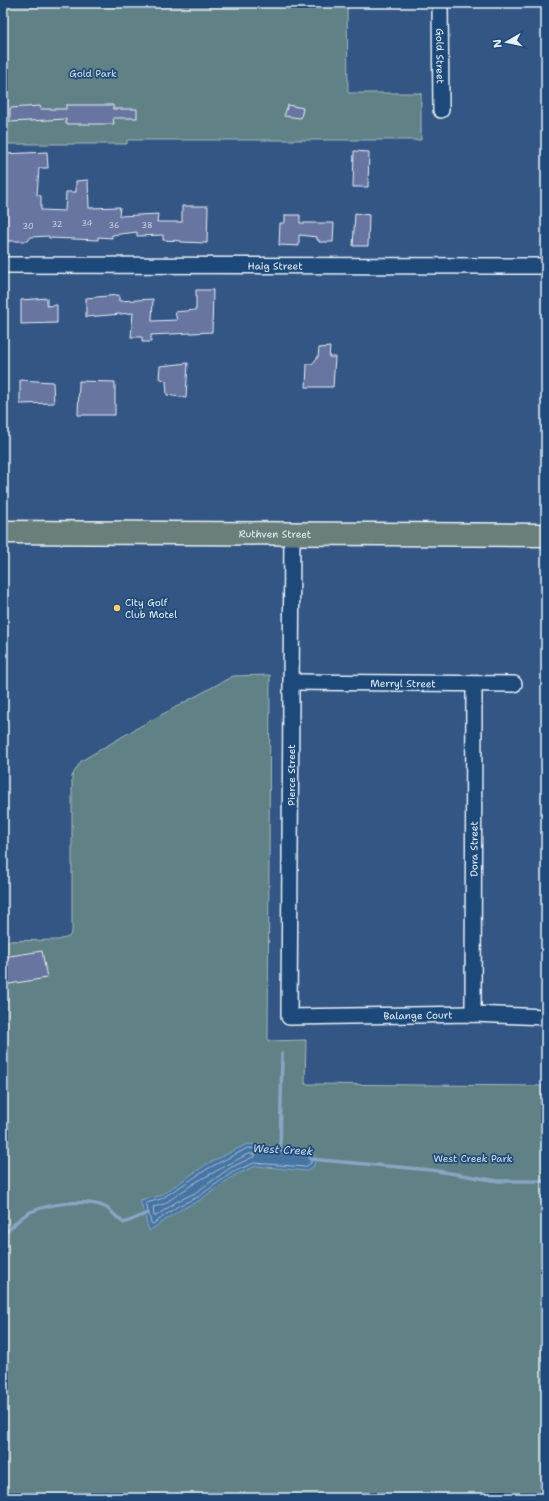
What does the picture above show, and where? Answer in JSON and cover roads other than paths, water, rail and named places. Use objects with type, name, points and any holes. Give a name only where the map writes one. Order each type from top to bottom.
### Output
[{"type":"highway","name":"Ruthven Street","points":[[3,532],[292,532],[546,535]]},
{"type":"street","name":"Gold Street","points":[[440,3],[441,110]]},
{"type":"street","name":"Haig Street","points":[[3,265],[546,266]]},
{"type":"street","name":"Pierce Street","points":[[289,1017],[292,532]]},
{"type":"street","name":"Merryl Street","points":[[291,682],[514,684]]},
{"type":"street","name":"Dora Street","points":[[473,1014],[474,684]]},
{"type":"street","name":"Balange Court","points":[[289,1017],[473,1014],[546,1017]]},
{"type":"water","points":[[247,1144],[309,1151],[315,1156],[314,1166],[306,1171],[256,1166],[235,1175],[200,1200],[180,1210],[149,1231],[140,1200],[160,1196],[207,1164]]},
{"type":"waterway","points":[[280,1151],[282,1054]]},
{"type":"waterway","name":"West Creek","points":[[310,1159],[431,1170],[498,1181],[546,1181]]},
{"type":"waterway","name":"West Creek","points":[[3,1235],[21,1218],[29,1213],[38,1209],[62,1204],[96,1204],[107,1208],[124,1223],[148,1213]]},
{"type":"place","name":"City Golf Club Motel","points":[[117,608]]},
{"type":"park label","name":"Gold Park","points":[[93,73]]},
{"type":"park label","name":"West Creek Park","points":[[473,1158]]}]
